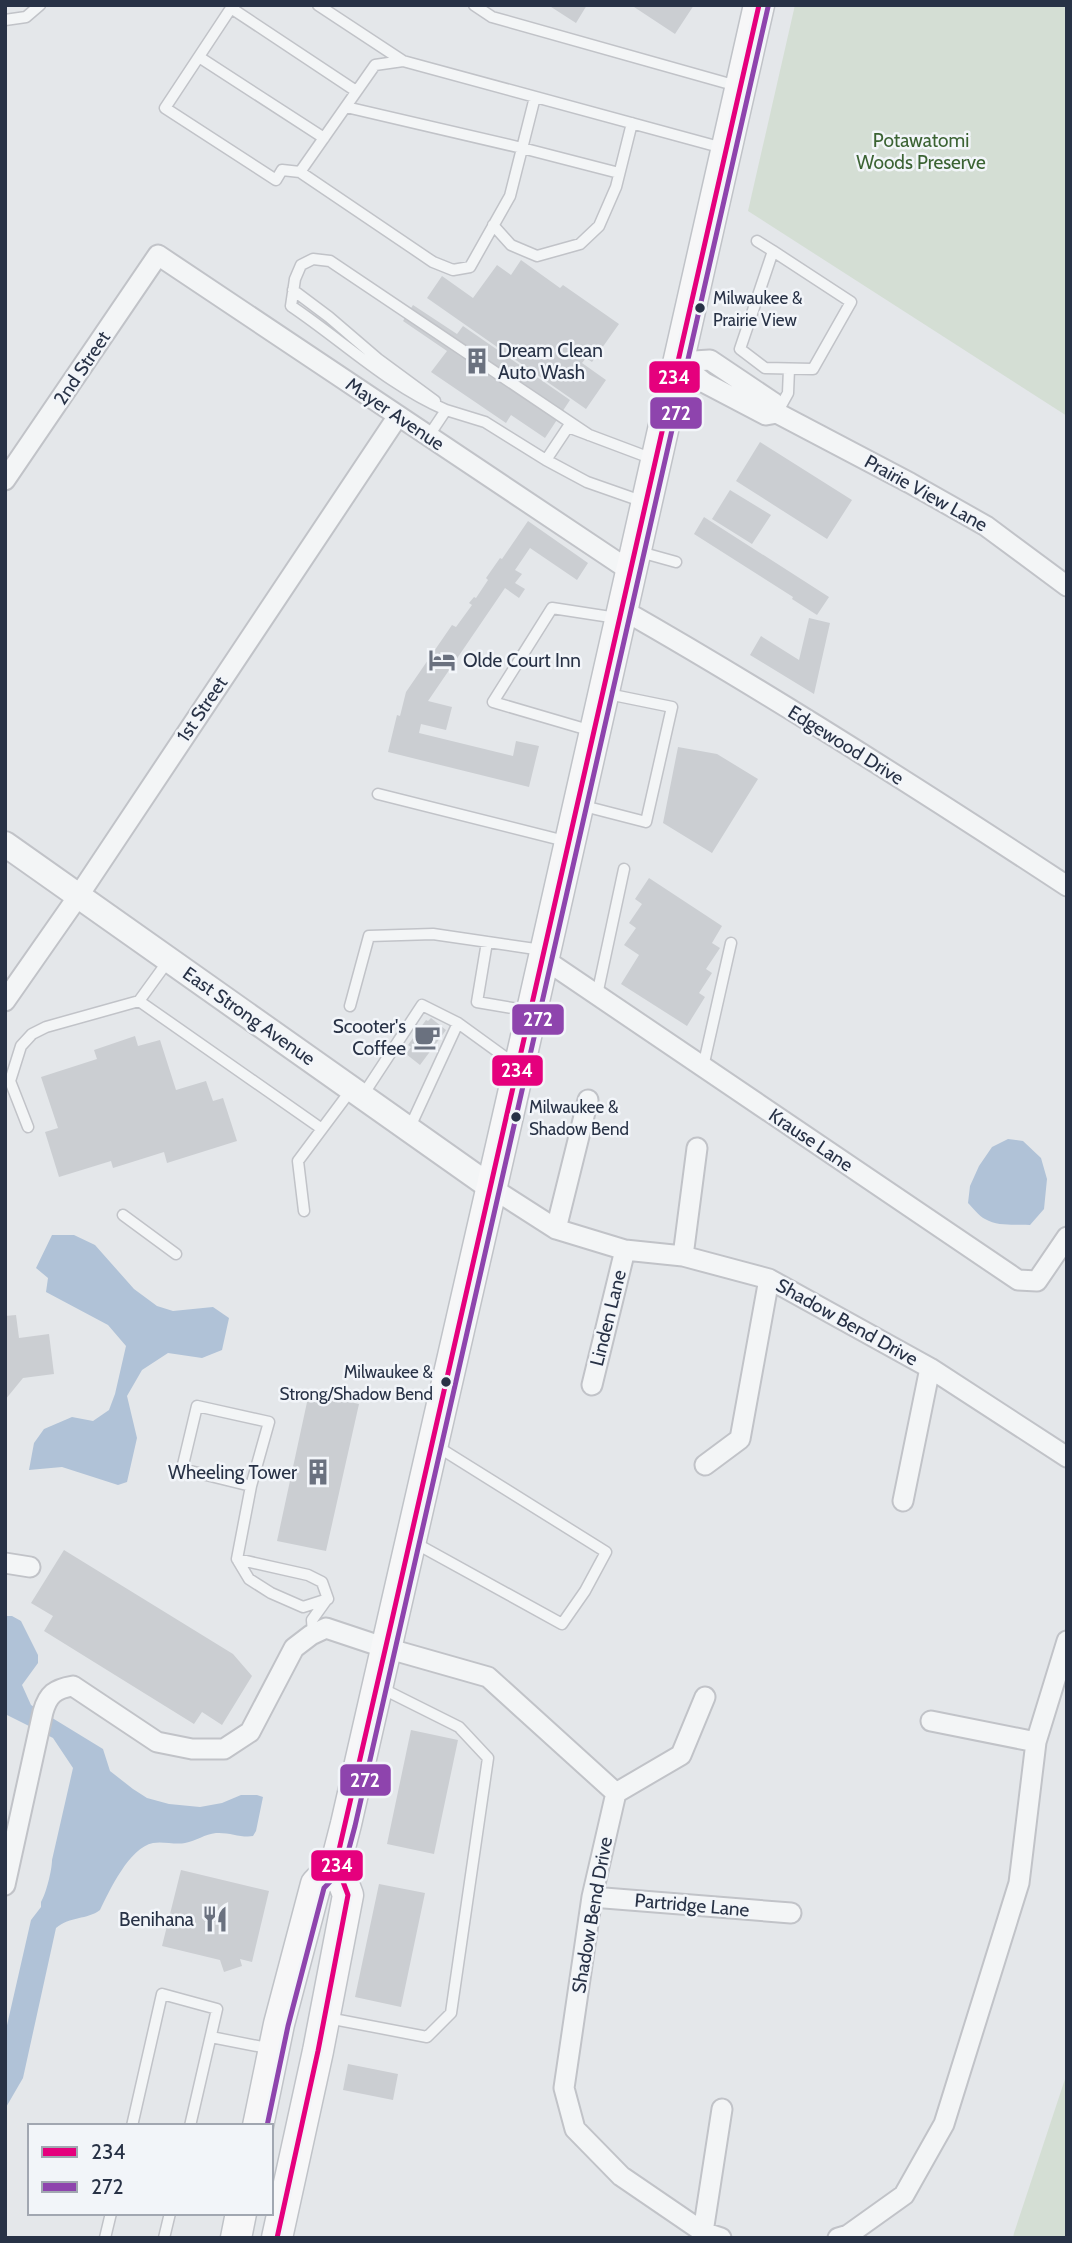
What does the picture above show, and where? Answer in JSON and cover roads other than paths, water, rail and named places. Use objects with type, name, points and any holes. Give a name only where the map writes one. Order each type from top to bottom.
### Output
[{"type":"main road","points":[[258,2124],[273,2049],[316,1884],[336,1863],[378,1686],[759,5]]},
{"type":"main road","points":[[276,2238],[348,1895],[336,1863]]},
{"type":"main road","points":[[236,2238],[241,2215]]},
{"type":"street","name":"Mayer Avenue","points":[[158,255],[428,436],[634,562]]},
{"type":"street","name":"2nd Street","points":[[5,480],[158,255]]},
{"type":"street","name":"Prairie View Lane","points":[[678,362],[717,390],[766,415],[777,413],[986,526],[1067,586]]},
{"type":"street","name":"1st Street","points":[[5,1001],[79,895],[398,416]]},
{"type":"street","name":"Edgewood Drive","points":[[622,614],[699,654],[1067,886]]},
{"type":"street","name":"East Strong Avenue","points":[[5,844],[492,1188]]},
{"type":"street","name":"Krause Lane","points":[[545,955],[597,996],[1018,1280],[1037,1281],[1067,1237]]},
{"type":"street","points":[[556,1230],[587,1100]]},
{"type":"street","points":[[682,1256],[697,1148]]},
{"type":"street","name":"Shadow Bend Drive","points":[[492,1188],[556,1230],[625,1250],[682,1256],[769,1279],[930,1368],[1067,1457]]},
{"type":"street","name":"Linden Lane","points":[[592,1385],[625,1250]]},
{"type":"street","points":[[705,1465],[740,1439],[769,1279]]},
{"type":"street","points":[[902,1501],[930,1368]]},
{"type":"street","points":[[5,1563],[30,1567]]},
{"type":"street","points":[[5,1885],[47,1697],[59,1688],[74,1686],[157,1742],[192,1749],[224,1749],[250,1732],[294,1648],[313,1633],[326,1628],[488,1677],[616,1793],[681,1755],[705,1697]]},
{"type":"street","points":[[838,2238],[848,2235],[904,2195],[944,2124],[1019,1883],[1036,1742],[1067,1641]]},
{"type":"street","points":[[931,1721],[1036,1742]]},
{"type":"street","name":"Shadow Bend Drive","points":[[616,1793],[592,1897],[564,2088],[575,2129],[621,2176],[712,2235]]},
{"type":"street","name":"Partridge Lane","points":[[592,1897],[791,1913]]},
{"type":"street","points":[[712,2235],[722,2109]]},
{"type":"lane","points":[[5,20],[26,17],[40,5]]},
{"type":"lane","points":[[318,5],[403,61],[727,149]]},
{"type":"lane","points":[[474,5],[492,17],[741,87]]},
{"type":"lane","points":[[356,92],[232,7],[165,108],[276,180],[282,170],[300,172],[432,262],[453,270],[470,267],[510,195],[535,97]]},
{"type":"lane","points":[[199,57],[324,138]]},
{"type":"lane","points":[[300,172],[374,65],[403,61]]},
{"type":"lane","points":[[345,107],[620,173]]},
{"type":"lane","points":[[493,225],[510,245],[537,256],[580,244],[599,226],[616,187],[632,123]]},
{"type":"lane","points":[[757,241],[773,251],[851,302],[813,369],[765,368],[740,349],[773,251]]},
{"type":"lane","points":[[589,435],[330,261],[313,259],[301,265],[295,279],[291,306],[371,366],[409,392],[446,410],[485,422],[587,482],[647,504]]},
{"type":"lane","points":[[777,413],[788,393],[789,369]]},
{"type":"lane","points":[[428,436],[446,410]]},
{"type":"lane","points":[[546,460],[568,427],[657,460]]},
{"type":"lane","points":[[634,562],[676,562]]},
{"type":"lane","points":[[595,731],[493,702],[551,608],[622,614]]},
{"type":"lane","points":[[577,804],[646,822],[672,707],[604,693]]},
{"type":"lane","points":[[378,794],[569,842]]},
{"type":"lane","points":[[597,996],[624,869]]},
{"type":"lane","points":[[350,1006],[369,936],[433,934],[545,955]]},
{"type":"lane","points":[[487,942],[477,1002],[532,1011]]},
{"type":"lane","points":[[703,1067],[732,943]]},
{"type":"lane","points":[[28,1127],[10,1082],[21,1046],[32,1034],[46,1027],[139,1001],[169,959]]},
{"type":"lane","points":[[139,1001],[322,1129]]},
{"type":"lane","points":[[304,1212],[298,1161],[322,1129],[357,1092],[422,1005],[458,1023],[519,1067]]},
{"type":"lane","points":[[409,1129],[458,1023]]},
{"type":"lane","points":[[123,1215],[176,1254]]},
{"type":"lane","points":[[251,1486],[182,1469],[197,1406],[269,1422],[251,1486],[237,1559],[249,1579],[271,1593],[303,1607],[328,1599]]},
{"type":"lane","points":[[411,1541],[562,1624],[585,1591],[606,1552],[433,1444]]},
{"type":"lane","points":[[237,1559],[308,1576],[322,1582],[328,1599]]},
{"type":"lane","points":[[313,1633],[312,1620],[328,1599]]},
{"type":"lane","points":[[324,2017],[427,2037],[451,2013],[488,1758],[459,1727],[378,1686]]},
{"type":"lane","points":[[132,2124],[162,1994],[217,2009],[190,2124]]},
{"type":"lane","points":[[211,2037],[273,2049]]},
{"type":"lane","points":[[105,2238],[111,2215]]},
{"type":"lane","points":[[164,2238],[170,2215]]},
{"type":"water","points":[[1008,1139],[1023,1141],[1041,1158],[1047,1179],[1044,1209],[1030,1225],[990,1222],[968,1203],[970,1186],[979,1166],[992,1147]]},
{"type":"water","points":[[52,1235],[74,1235],[95,1245],[134,1289],[157,1306],[173,1311],[213,1307],[229,1318],[222,1350],[202,1358],[168,1353],[142,1370],[127,1396],[137,1438],[127,1482],[118,1485],[62,1467],[29,1470],[34,1443],[44,1429],[72,1417],[93,1421],[109,1410],[126,1346],[108,1325],[46,1292],[48,1278],[36,1268]]},
{"type":"water","points":[[5,1616],[21,1621],[38,1655],[38,1663],[22,1685],[31,1705],[103,1749],[110,1771],[133,1789],[147,1798],[169,1804],[200,1807],[222,1803],[241,1795],[263,1797],[253,1836],[216,1833],[185,1843],[153,1843],[144,1846],[121,1871],[100,1910],[56,1928],[23,2078],[5,2109],[5,2034],[31,1920],[41,1907],[48,1882],[73,1768],[53,1738],[5,1714]]},
{"type":"place","name":"Milwaukee & Prairie View","points":[[700,308]]},
{"type":"place","name":"Dream Clean Auto Wash","points":[[477,361]]},
{"type":"place","name":"Olde Court Inn","points":[[442,660]]},
{"type":"place","name":"Scooter's Coffee","points":[[427,1037]]},
{"type":"place","name":"Milwaukee & Shadow Bend","points":[[516,1117]]},
{"type":"place","name":"Milwaukee & Strong/Shadow Bend","points":[[446,1382]]},
{"type":"place","name":"Wheeling Tower","points":[[318,1472]]},
{"type":"place","name":"Benihana","points":[[215,1919]]},
{"type":"park label","name":"Potawatomi Woods Preserve","points":[[921,151]]}]
